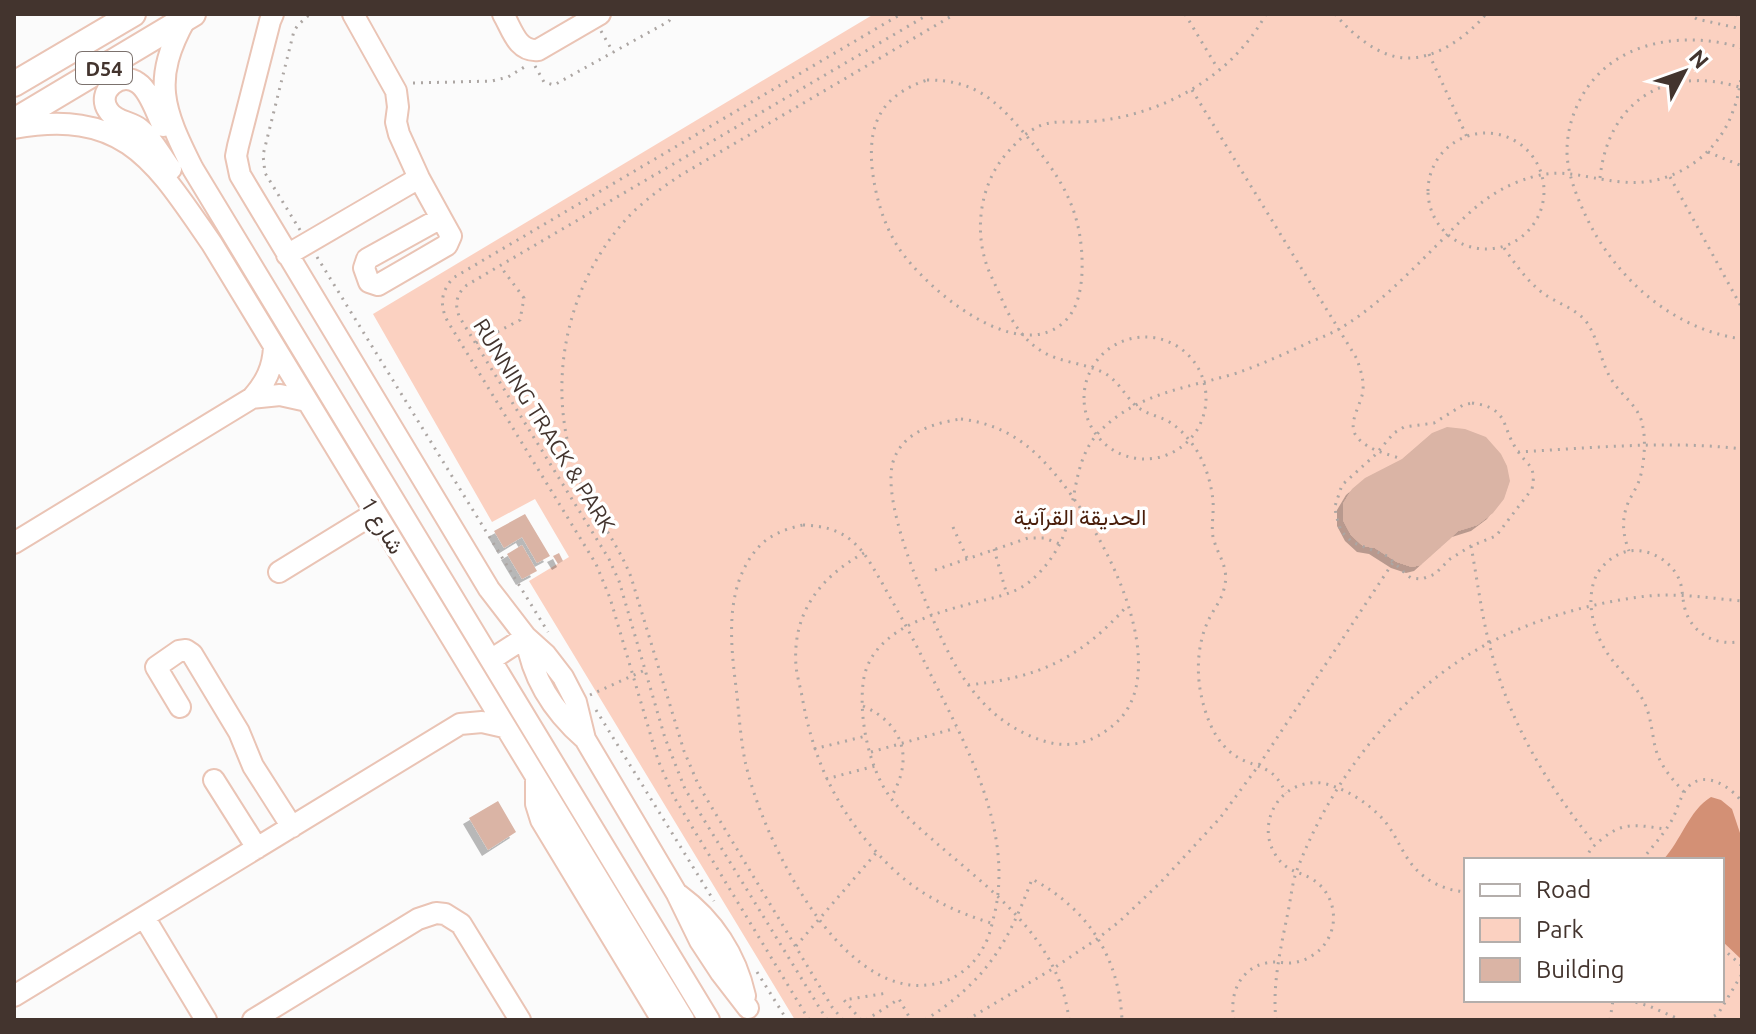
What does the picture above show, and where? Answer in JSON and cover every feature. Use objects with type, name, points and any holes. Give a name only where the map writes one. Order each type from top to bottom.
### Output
[{"type":"main road","name":"D54","points":[[14,84],[133,14]]},
{"type":"main road","name":"D54","points":[[14,121],[190,16]]},
{"type":"street","points":[[273,14],[236,156],[240,175],[484,581],[505,612],[582,699],[585,739]]},
{"type":"street","points":[[353,14],[393,83],[398,99],[397,128],[441,218]]},
{"type":"street","points":[[503,14],[520,45],[532,51],[600,14]]},
{"type":"street","name":"شارع 1","points":[[190,16],[177,35],[170,54],[164,93],[167,113],[193,169],[709,1020]]},
{"type":"street","points":[[193,169],[176,150],[138,83],[129,79],[119,80],[110,86],[105,94],[109,113],[117,120],[141,130],[153,144],[190,199],[212,244]]},
{"type":"street","name":"شارع 1","points":[[14,128],[53,122],[101,131],[130,144],[165,178],[212,244],[684,1020]]},
{"type":"street","points":[[287,255],[419,178]]},
{"type":"street","points":[[14,543],[252,398],[269,375],[274,347]]},
{"type":"street","points":[[328,389],[357,371]]},
{"type":"street","points":[[252,398],[280,395],[307,401]]},
{"type":"street","points":[[279,572],[375,513]]},
{"type":"street","points":[[492,659],[526,637]]},
{"type":"street","points":[[526,637],[531,664],[542,688],[556,711],[585,739],[677,894],[700,941],[748,1008],[735,965],[720,937],[704,916],[677,894]]},
{"type":"street","points":[[180,707],[156,667],[179,651],[186,650],[192,654],[234,724],[253,766],[292,827]]},
{"type":"street","points":[[460,724],[479,683]]},
{"type":"street","points":[[14,996],[460,724],[482,722],[504,727]]},
{"type":"street","points":[[536,778],[536,804],[541,820],[662,1020]]},
{"type":"street","points":[[214,780],[257,848]]},
{"type":"street","points":[[253,1020],[418,919],[436,913],[454,918],[461,924],[520,1020]]},
{"type":"street","points":[[144,917],[206,1020]]},
{"type":"path","points":[[310,14],[294,31],[263,155],[269,181],[554,642]]},
{"type":"path","points":[[393,83],[500,79],[533,62],[544,82],[554,85],[669,21],[672,14]]},
{"type":"path","points":[[809,1020],[674,797],[658,760],[601,575],[448,322],[441,304],[447,285],[453,278],[901,14]]},
{"type":"path","name":"RUNNING TRACK & PARK","points":[[827,1020],[685,789],[665,738],[619,581],[609,559],[457,311],[458,296],[467,285],[929,14]]},
{"type":"path","points":[[843,1020],[832,1007],[703,793],[684,751],[631,577],[620,551],[590,503],[568,445],[563,414],[564,351],[581,291],[594,263],[622,225],[655,192],[955,14]]},
{"type":"path","points":[[1185,14],[1219,70]]},
{"type":"path","points":[[1266,14],[1257,31],[1219,70],[1192,90],[1163,105],[1101,121],[1053,121],[1038,126],[1026,135],[1006,154],[991,177],[983,203],[980,229],[984,256],[1008,313],[1022,335],[1042,352],[1112,377],[1134,404],[1179,428],[1196,449],[1210,484],[1212,531],[1225,569],[1224,592],[1201,641],[1199,677],[1202,697],[1212,731],[1221,743],[1245,761],[1259,765],[1275,776],[1286,793]]},
{"type":"path","points":[[1335,14],[1362,40],[1401,58],[1429,54],[1458,40],[1486,14]]},
{"type":"path","points":[[1688,14],[1697,19],[1742,29]]},
{"type":"path","points":[[1742,48],[1712,41],[1678,40],[1656,43],[1615,60],[1585,90],[1575,109],[1567,151],[1570,172],[1584,212],[1621,272],[1662,308],[1685,321],[1742,339]]},
{"type":"path","points":[[1429,54],[1467,137]]},
{"type":"path","points":[[1069,1020],[1067,1001],[1054,968],[1019,916],[890,798],[870,753],[862,722],[863,681],[871,658],[886,639],[907,626],[931,615],[1007,595],[1028,583],[1045,567],[1067,526],[1087,447],[1112,419],[1134,404],[1239,372],[1339,329],[1411,271],[1467,213],[1514,183],[1540,175],[1570,172],[1635,183],[1670,177],[1696,162],[1723,133],[1733,111],[1742,72]]},
{"type":"path","points":[[1600,178],[1602,158],[1613,131],[1630,107],[1645,95],[1662,86],[1701,79],[1739,87]]},
{"type":"path","points":[[927,80],[948,80],[977,91],[1000,107],[1026,135],[1065,189],[1077,221],[1082,256],[1077,302],[1062,325],[1049,331],[1022,335],[993,327],[969,314],[937,290],[911,265],[897,246],[878,204],[873,181],[871,137],[878,117],[890,100],[907,87],[927,80]]},
{"type":"path","points":[[1192,90],[1357,359],[1364,386],[1353,421],[1357,438],[1378,451],[1402,459]]},
{"type":"path","points":[[1482,132],[1513,138],[1535,160],[1544,193],[1541,211],[1533,227],[1520,240],[1504,248],[1474,249],[1460,243],[1437,221],[1430,205],[1428,188],[1431,171],[1439,156],[1452,144],[1467,137],[1482,132]]},
{"type":"path","points":[[1708,152],[1742,166]]},
{"type":"path","points":[[1670,177],[1742,308]]},
{"type":"path","points":[[1504,248],[1533,286],[1584,319],[1607,372],[1638,411],[1644,429],[1642,469],[1624,513],[1624,539],[1629,551]]},
{"type":"path","points":[[476,343],[520,320],[524,298],[500,266]]},
{"type":"path","points":[[1140,336],[1164,339],[1185,351],[1204,382],[1206,407],[1203,419],[1189,439],[1168,455],[1142,460],[1116,453],[1096,435],[1085,414],[1083,402],[1092,368],[1107,349],[1117,343],[1140,336]]},
{"type":"path","points":[[1481,404],[1503,419],[1518,452],[1531,467],[1532,489],[1496,536],[1450,559],[1435,574],[1422,579],[1411,578],[1394,561],[1352,542],[1341,531],[1336,515],[1336,498],[1342,485],[1378,451],[1398,430],[1434,423],[1463,405],[1481,404]]},
{"type":"path","points":[[961,419],[983,422],[1025,444],[1043,459],[1073,495],[1111,560],[1127,606],[1134,629],[1137,677],[1133,696],[1124,714],[1111,729],[1094,739],[1075,744],[1055,744],[1036,739],[998,717],[968,685],[947,652],[910,565],[897,519],[890,477],[893,459],[903,443],[938,422],[961,419]]},
{"type":"path","points":[[1518,452],[1707,445],[1742,449]]},
{"type":"path","points":[[803,525],[837,531],[852,540],[864,553],[907,626],[982,785],[990,812],[998,867],[998,895],[992,924],[986,944],[974,962],[957,976],[937,984],[916,987],[894,982],[860,962],[838,942],[819,919],[788,870],[774,844],[745,761],[731,650],[731,627],[737,594],[748,562],[771,537],[803,525]]},
{"type":"path","points":[[953,527],[967,558]]},
{"type":"path","points":[[935,570],[1028,538],[1044,538],[1060,544]]},
{"type":"path","points":[[1471,546],[1489,643],[1503,691],[1547,779],[1595,844]]},
{"type":"path","points":[[994,549],[1007,595]]},
{"type":"path","points":[[1684,792],[1661,763],[1642,699],[1601,643],[1591,605],[1591,590],[1598,572],[1611,558],[1629,551],[1660,557],[1672,568],[1680,582],[1685,610],[1692,624],[1703,635],[1717,642],[1733,644],[1742,641]]},
{"type":"path","points":[[864,553],[844,564],[826,580],[811,599],[801,620],[796,643],[796,667],[814,749],[826,779],[853,824],[896,871],[929,896],[992,924]]},
{"type":"path","points":[[967,1020],[1097,939],[1161,882],[1220,818],[1259,765],[1394,561]]},
{"type":"path","points":[[1276,1020],[1278,961],[1296,873],[1318,822],[1362,753],[1420,691],[1453,665],[1489,643],[1540,621],[1591,605],[1641,596],[1682,595],[1742,601]]},
{"type":"path","points":[[968,685],[1021,677],[1045,669],[1090,643],[1127,606]]},
{"type":"path","points":[[646,670],[582,699],[720,912]]},
{"type":"path","points":[[863,706],[887,720],[902,744],[902,772],[890,798]]},
{"type":"path","points":[[870,753],[956,728]]},
{"type":"path","points":[[814,749],[866,736]]},
{"type":"path","points":[[826,779],[875,766]]},
{"type":"path","points":[[1644,858],[1666,829],[1690,785],[1708,780],[1721,784],[1733,791],[1742,802]]},
{"type":"path","points":[[1234,1020],[1231,1008],[1233,994],[1250,970],[1263,963],[1304,960],[1325,945],[1331,933],[1333,907],[1328,895],[1309,877],[1285,867],[1271,847],[1268,822],[1272,810],[1278,799],[1297,786],[1318,782],[1339,788],[1370,806],[1385,821],[1416,870],[1430,881],[1464,892]]},
{"type":"path","points":[[1586,858],[1595,844],[1618,827],[1631,824],[1666,829]]},
{"type":"path","points":[[796,946],[877,852]]},
{"type":"path","points":[[925,1020],[958,997],[993,960],[1019,916],[1032,879],[1052,890],[1085,920],[1109,958],[1117,980],[1122,1020]]},
{"type":"path","points":[[1724,950],[1742,966]]},
{"type":"path","points":[[753,966],[787,1020]]},
{"type":"path","points":[[1707,1020],[1718,1014],[1742,974]]},
{"type":"path","points":[[887,993],[844,1000],[864,1020],[899,999],[911,1020]]},
{"type":"path","points":[[1635,1002],[1681,1020]]},
{"type":"green space","name":"الحديقة القرآنية","points":[[874,14],[1742,14],[1742,1020],[795,1020],[529,581],[569,557],[535,499],[492,522],[373,314]]},
{"type":"shaded area","points":[[1711,797],[1732,809],[1742,839],[1742,960],[1724,943],[1724,858],[1664,858],[1703,803]]},
{"type":"building","points":[[1447,427],[1465,429],[1486,437],[1501,454],[1510,481],[1504,499],[1493,513],[1477,525],[1458,531],[1420,565],[1412,567],[1397,562],[1375,548],[1363,546],[1351,535],[1343,520],[1343,504],[1352,489],[1365,478],[1402,459],[1432,433]]},
{"type":"building","points":[[525,514],[550,556],[537,563],[522,537],[504,548],[494,531]]},
{"type":"building","points":[[522,545],[537,571],[522,579],[507,554]]},
{"type":"building","points":[[559,553],[563,561],[558,564],[553,556]]},
{"type":"building","points":[[498,801],[516,832],[488,850],[469,818]]}]
